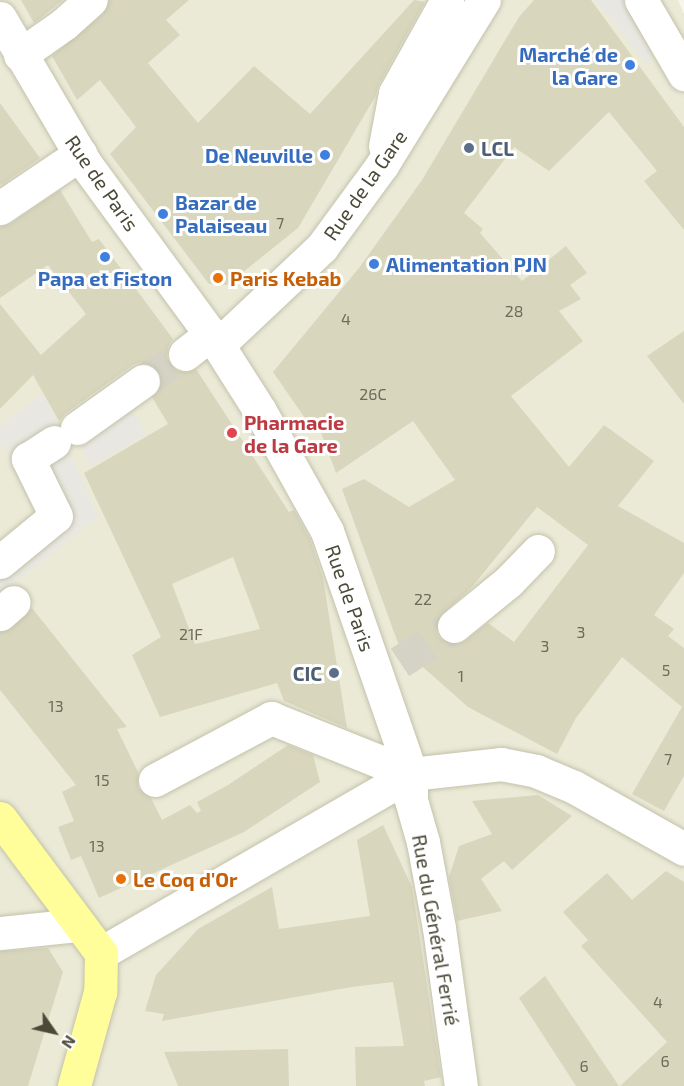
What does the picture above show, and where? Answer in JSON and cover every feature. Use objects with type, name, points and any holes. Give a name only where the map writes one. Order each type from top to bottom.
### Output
[{"type":"main road","points":[[0,818],[100,953],[100,993],[74,1086]]},
{"type":"street","points":[[20,55],[64,24],[91,0]]},
{"type":"street","points":[[382,165],[395,93],[447,0]]},
{"type":"street","name":"Rue de la Gare","points":[[185,354],[214,340],[322,247],[382,165],[484,0]]},
{"type":"street","points":[[641,0],[684,74]]},
{"type":"street","name":"Rue de Paris","points":[[0,20],[80,154],[214,340],[260,411],[327,531],[388,669],[411,774]]},
{"type":"street","points":[[0,208],[80,154]]},
{"type":"street","points":[[0,562],[56,516],[28,459],[143,381]]},
{"type":"street","points":[[454,626],[508,582],[538,551]]},
{"type":"street","points":[[155,780],[271,718],[411,774]]},
{"type":"street","points":[[100,953],[411,774],[501,764],[536,771],[574,787],[684,849]]},
{"type":"street","name":"Rue du Général Ferrié","points":[[411,774],[411,800],[423,842],[439,928],[461,1086]]},
{"type":"street","points":[[0,933],[78,925]]},
{"type":"shaded area","points":[[0,0],[678,0],[684,14],[684,1086],[0,1086]]},
{"type":"shaded area","points":[[595,0],[630,0],[658,36],[648,65]]},
{"type":"shaded area","points":[[131,374],[149,400],[132,409],[147,434],[90,466],[70,422]]},
{"type":"shaded area","points":[[44,393],[98,517],[0,595],[0,546],[48,511],[0,442],[0,426]]},
{"type":"building","points":[[21,0],[63,0],[34,23]]},
{"type":"building","points":[[109,0],[189,0],[166,20],[180,35],[148,63],[198,123],[254,66],[310,114],[414,0],[425,2],[379,84],[375,97],[298,228],[227,285],[209,284],[110,154],[136,127],[100,80],[77,100],[52,56],[103,14]]},
{"type":"building","points":[[534,0],[591,0],[684,127],[684,230],[644,181],[657,171],[609,112],[549,171],[514,147],[464,213],[483,229],[480,233],[522,281],[566,246],[587,273],[570,285],[581,299],[559,311],[583,341],[511,396],[569,467],[604,425],[654,461],[618,506],[684,543],[684,573],[654,615],[674,629],[668,636],[684,648],[684,776],[664,811],[632,794],[682,707],[622,657],[576,718],[557,754],[468,707],[399,646],[342,489],[364,479],[409,507],[455,480],[413,421],[336,473],[317,422],[309,424],[273,372],[359,268],[422,180],[519,17]],"holes":[[[537,507],[588,545],[514,642],[488,623],[465,641],[456,645],[447,643],[439,637],[436,630],[437,619],[472,587]]]},
{"type":"building","points":[[0,103],[40,158],[1,185],[0,183]]},
{"type":"building","points":[[60,190],[92,242],[99,239],[173,339],[168,347],[167,357],[170,365],[178,371],[188,372],[196,369],[289,512],[294,510],[310,539],[323,578],[347,728],[284,701],[277,683],[160,717],[132,655],[161,637],[84,473],[168,424],[152,397],[160,388],[162,379],[159,371],[150,364],[141,362],[133,365],[66,413],[59,421],[33,375],[0,409],[0,304],[41,355],[86,314],[48,265],[0,298],[0,227],[10,224]],"holes":[[[233,557],[260,629],[195,644],[172,584]]]},
{"type":"building","points":[[684,331],[684,404],[647,356]]},
{"type":"building","points":[[32,608],[127,727],[117,729],[138,772],[138,788],[151,798],[162,820],[190,805],[197,813],[201,811],[197,802],[228,785],[288,745],[313,755],[320,782],[244,832],[99,898],[81,856],[71,860],[58,827],[74,821],[62,792],[76,785],[0,690],[0,632],[12,628]]},
{"type":"building","points":[[538,795],[572,816],[512,870],[504,861],[481,879],[502,911],[457,921],[449,877],[459,846],[492,834],[472,801]]},
{"type":"building","points":[[383,825],[412,887],[441,1077],[424,1081],[425,1086],[356,1086],[355,1047],[404,1046],[393,982],[352,987],[162,1021],[164,1014],[145,1011],[156,975],[198,929],[272,887],[279,929],[370,916],[357,840]]},
{"type":"building","points":[[666,871],[684,882],[684,1086],[620,1086],[667,1042],[581,946],[588,940],[563,912],[607,873],[632,900]]},
{"type":"building","points":[[48,948],[63,972],[28,1086],[0,1086],[0,951]]},
{"type":"building","points":[[545,976],[619,1086],[576,1086],[519,998]]},
{"type":"building","points":[[288,1049],[289,1086],[178,1086],[164,1052]]},
{"type":"tunnel","points":[[143,381],[185,354]]},
{"type":"tunnel","points":[[400,662],[454,626]]},
{"type":"place","name":"Marché de la Gare","points":[[630,65]]},
{"type":"place","name":"LCL","points":[[469,148]]},
{"type":"place","name":"De Neuville","points":[[325,155]]},
{"type":"place","name":"Bazar de Palaiseau","points":[[163,214]]},
{"type":"place","name":"Papa et Fiston","points":[[105,257]]},
{"type":"place","name":"Alimentation PJN","points":[[374,264]]},
{"type":"place","name":"Paris Kebab","points":[[218,278]]},
{"type":"place","name":"Pharmacie de la Gare","points":[[232,433]]},
{"type":"place","name":"CIC","points":[[334,673]]},
{"type":"place","name":"Le Coq d'Or","points":[[121,879]]}]
